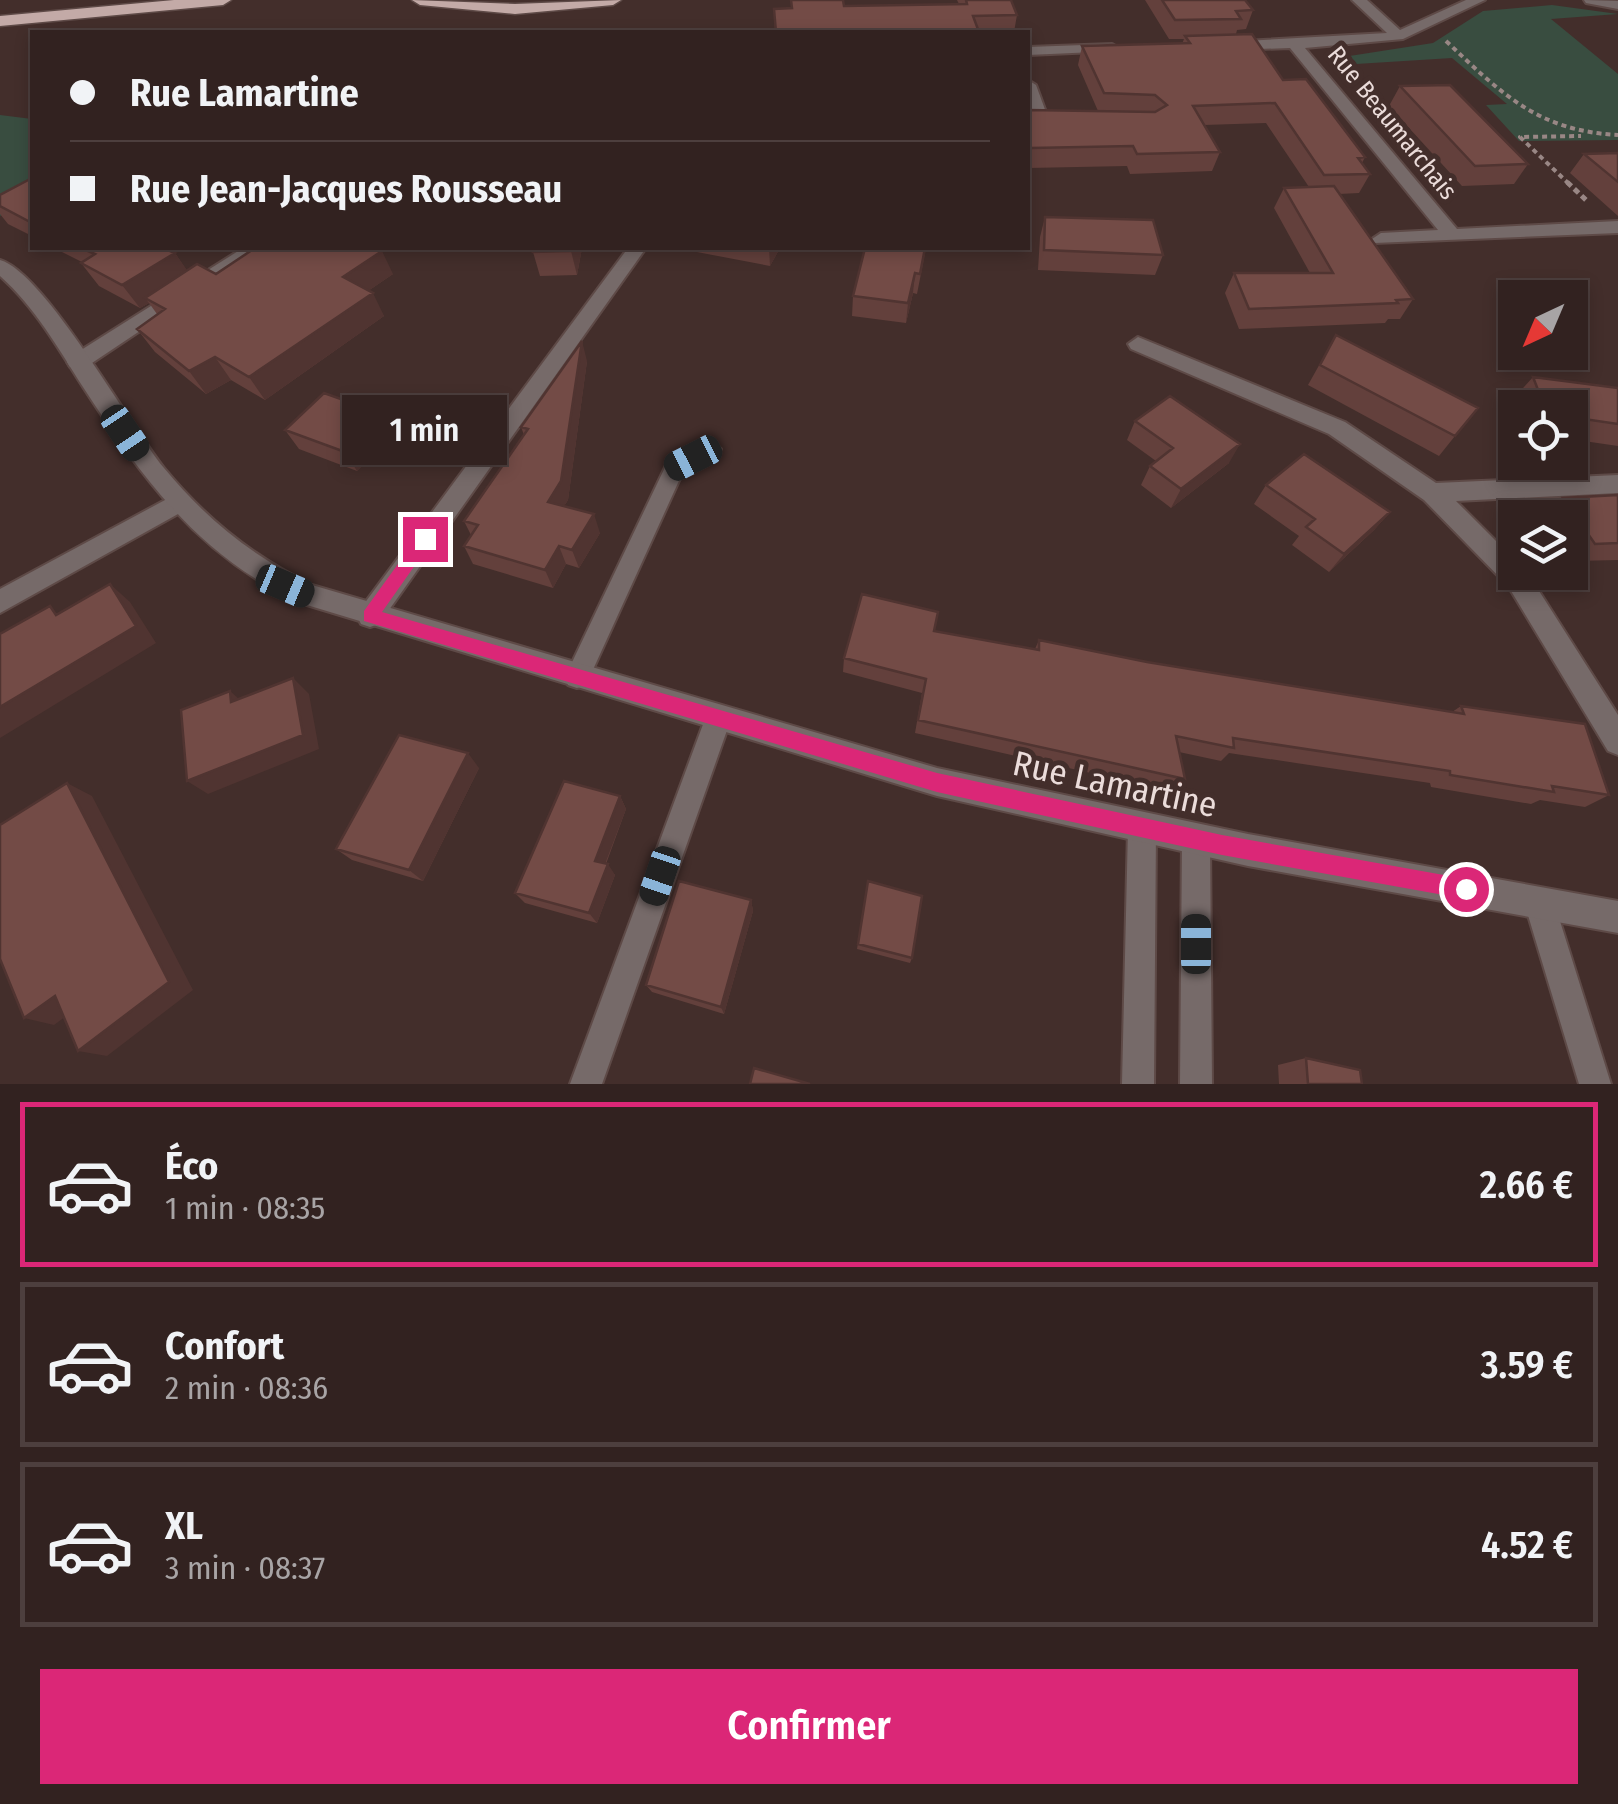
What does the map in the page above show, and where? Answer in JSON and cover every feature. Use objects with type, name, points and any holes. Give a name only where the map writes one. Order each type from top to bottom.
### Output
[{"type":"highway","points":[[0,9],[137,0]]},
{"type":"highway","points":[[0,21],[48,20],[223,0]]},
{"type":"highway","points":[[420,0],[516,10],[613,0]]},
{"type":"street","points":[[1359,0],[1398,36]]},
{"type":"street","points":[[1215,46],[1398,36],[1478,0]]},
{"type":"street","points":[[1591,0],[1618,5]]},
{"type":"street","name":"Rue Beaumarchais","points":[[1294,44],[1450,234]]},
{"type":"street","points":[[1030,51],[1136,48]]},
{"type":"street","points":[[1030,90],[1041,120],[1077,121]]},
{"type":"street","points":[[1381,239],[1616,227]]},
{"type":"street","points":[[78,362],[252,250]]},
{"type":"street","points":[[370,616],[636,250]]},
{"type":"street","name":"Rue Lamartine","points":[[0,266],[30,293],[142,458],[178,502],[215,541],[269,579],[370,616],[937,782],[1196,840],[1618,917]]},
{"type":"street","points":[[1138,344],[1337,428],[1432,493],[1517,578],[1618,742]]},
{"type":"street","points":[[1432,493],[1618,484]]},
{"type":"street","points":[[0,602],[178,502]]},
{"type":"lane","points":[[592,682],[675,468],[711,449]]},
{"type":"lane","points":[[586,1084],[718,719]]},
{"type":"lane","points":[[1138,1084],[1142,829]]},
{"type":"lane","points":[[1196,840],[1196,1084]]},
{"type":"lane","points":[[1539,902],[1596,1084]]},
{"type":"path","points":[[1428,24],[1520,110],[1587,136]]},
{"type":"path","points":[[1616,227],[1520,137],[1618,134]]},
{"type":"green space","points":[[1552,5],[1618,14],[1551,19],[1618,74],[1618,140],[1519,141],[1486,105],[1507,104],[1452,58],[1340,65],[1343,57],[1433,43],[1483,11]]},
{"type":"green space","points":[[0,115],[30,119],[30,196],[0,216]]},
{"type":"building","points":[[791,0],[843,0],[844,6],[1011,0],[1017,15],[973,16],[978,30],[776,30],[774,9],[792,8]]},
{"type":"building","points":[[1162,0],[1245,0],[1253,10],[1236,11],[1241,19],[1175,20]]},
{"type":"building","points":[[1252,34],[1283,80],[1306,79],[1365,157],[1358,158],[1370,174],[1324,175],[1275,103],[1193,106],[1220,152],[1137,154],[1133,146],[1031,148],[1030,110],[1155,112],[1167,105],[1155,95],[1104,93],[1082,46],[1190,43],[1185,36]]},
{"type":"building","points":[[1450,85],[1528,164],[1475,166],[1400,86]]},
{"type":"building","points":[[1618,153],[1618,182],[1584,154]]},
{"type":"building","points":[[30,179],[30,222],[0,206],[0,195]]},
{"type":"building","points":[[1334,186],[1413,299],[1396,300],[1398,303],[1249,309],[1234,273],[1333,273],[1284,188]]},
{"type":"building","points":[[1045,217],[1153,220],[1163,255],[1044,250]]},
{"type":"building","points":[[86,250],[175,253],[122,285],[81,263],[95,254]]},
{"type":"building","points":[[252,250],[382,251],[343,277],[373,293],[249,377],[215,357],[189,371],[137,329],[165,309],[145,298],[197,264],[216,274]]},
{"type":"building","points":[[864,250],[925,250],[908,303],[853,296]]},
{"type":"building","points":[[1336,335],[1478,408],[1455,436],[1320,365]]},
{"type":"building","points":[[582,341],[561,481],[548,502],[594,514],[572,550],[559,546],[545,570],[464,546],[478,525],[464,521],[528,429],[521,427]]},
{"type":"building","points":[[1533,377],[1618,388],[1618,424],[1588,420],[1588,390],[1538,390]]},
{"type":"building","points":[[324,393],[383,414],[345,452],[285,430]]},
{"type":"building","points":[[1170,396],[1240,444],[1181,489],[1150,466],[1173,448],[1135,421]]},
{"type":"building","points":[[1304,454],[1390,512],[1344,554],[1306,527],[1315,519],[1266,485]]},
{"type":"building","points":[[1618,495],[1618,543],[1595,544],[1588,534],[1588,500],[1563,498]]},
{"type":"building","points":[[110,584],[136,626],[0,707],[0,634],[50,606],[56,615]]},
{"type":"building","points":[[862,594],[938,612],[934,631],[1039,650],[1039,640],[1147,662],[1464,714],[1461,706],[1585,724],[1609,795],[1552,786],[1554,792],[1450,775],[1450,771],[1233,738],[1234,748],[1176,736],[1185,779],[918,720],[926,679],[844,658]]},
{"type":"building","points":[[293,678],[303,735],[187,781],[181,710],[230,691],[231,702]]},
{"type":"building","points":[[399,735],[468,753],[409,870],[336,849]]},
{"type":"building","points":[[564,781],[620,796],[595,861],[608,864],[589,913],[515,893]]},
{"type":"building","points":[[67,783],[169,982],[78,1051],[55,996],[24,1018],[0,959],[0,825]]},
{"type":"building","points":[[679,881],[751,900],[721,1007],[646,985]]},
{"type":"building","points":[[868,881],[922,896],[912,958],[858,944]]},
{"type":"building","points":[[1306,1058],[1360,1070],[1362,1084],[1308,1084]]},
{"type":"building","points":[[754,1068],[810,1084],[750,1084]]},
{"type":"route","points":[[425,539],[370,616],[937,782],[1142,829],[1466,889]]}]
